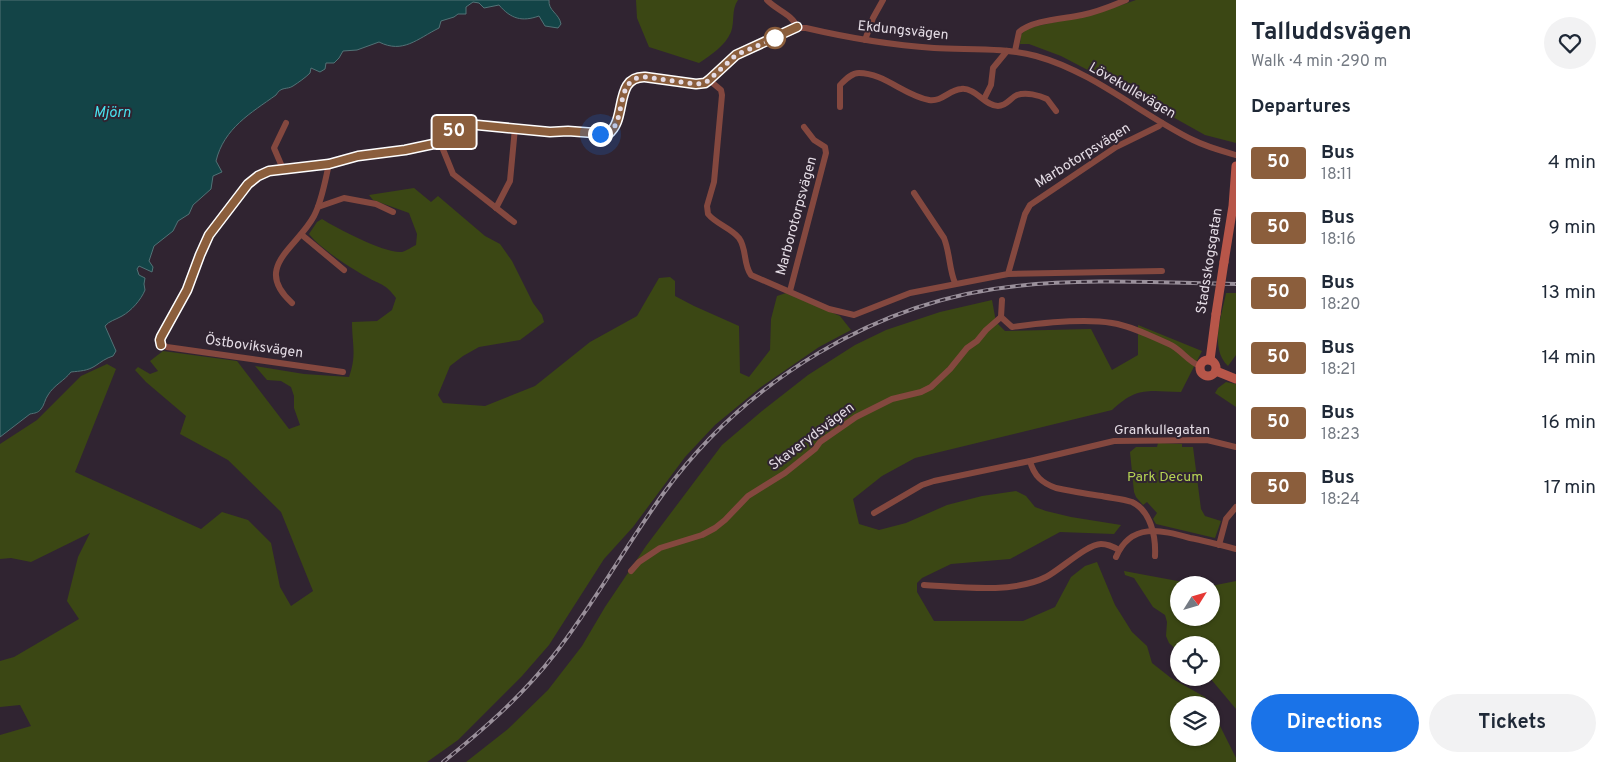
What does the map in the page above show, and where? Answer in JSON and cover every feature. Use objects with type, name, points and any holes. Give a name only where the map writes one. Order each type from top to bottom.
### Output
[{"type":"street","points":[[286,123],[274,148],[283,170],[329,164],[358,156],[405,150],[440,142],[467,124],[550,132],[568,131],[608,134],[615,126],[626,88],[631,80],[638,76],[696,84],[705,83],[736,55],[797,27],[793,20],[781,11],[774,9],[767,0]]},
{"type":"street","points":[[865,40],[872,18],[882,0]]},
{"type":"street","points":[[1015,51],[1019,32],[1029,25],[1083,15],[1126,0]]},
{"type":"street","name":"Ekdungsvägen","points":[[797,27],[898,46],[1015,51]]},
{"type":"street","points":[[984,99],[991,85],[993,68],[1006,51]]},
{"type":"street","name":"Lövekullevägen","points":[[1015,51],[1060,65],[1110,90],[1194,141],[1236,156]]},
{"type":"street","points":[[840,107],[840,85],[849,76],[858,73],[874,76],[924,99],[934,101],[952,91],[963,88],[994,106],[1005,105],[1018,95],[1041,96],[1047,99],[1056,112]]},
{"type":"street","points":[[709,80],[721,90],[722,95],[714,182],[707,206],[708,214],[738,238],[742,244],[746,266],[751,275],[829,309],[854,315],[910,293],[1008,274],[1162,271]]},
{"type":"street","name":"Marbotorpsvägen","points":[[1008,274],[1025,214],[1030,205],[1116,146],[1162,123]]},
{"type":"street","name":"Marborotorpsvägen","points":[[790,291],[826,153],[825,147],[814,140],[804,127]]},
{"type":"street","points":[[496,208],[510,181],[515,128]]},
{"type":"street","points":[[440,142],[454,174],[514,222]]},
{"type":"street","points":[[292,304],[281,294],[276,278],[277,268],[286,250],[308,227],[318,207],[329,164]]},
{"type":"street","name":"Stadsskogsgatan","points":[[1210,360],[1233,206],[1236,166]]},
{"type":"street","name":"Östboviksvägen","points":[[283,170],[269,171],[252,181],[241,192],[209,235],[187,290],[161,337],[161,345],[237,358],[343,372]]},
{"type":"street","points":[[914,193],[944,238],[947,245],[951,273],[956,284]]},
{"type":"street","points":[[318,207],[344,198],[376,204],[393,212]]},
{"type":"street","points":[[302,234],[344,270]]},
{"type":"street","points":[[1002,300],[1001,317],[1012,327],[1092,321],[1123,325],[1172,345],[1191,362],[1200,366]]},
{"type":"street","name":"Skaverydsvägen","points":[[631,571],[639,562],[660,548],[702,536],[715,528],[748,496],[785,473],[820,442],[856,417],[892,399],[921,392],[931,387],[950,369],[967,348],[977,341],[1001,317]]},
{"type":"street","points":[[1210,360],[1216,364],[1216,371],[1212,376],[1205,376],[1200,366],[1204,361],[1210,360]]},
{"type":"street","points":[[1216,371],[1236,379]]},
{"type":"street","name":"Grankullegatan","points":[[874,513],[922,485],[934,481],[1100,444],[1126,440],[1207,440],[1236,448]]},
{"type":"street","points":[[1030,461],[1038,478],[1048,486],[1132,502],[1145,513],[1156,546],[1155,556]]},
{"type":"street","points":[[1219,545],[1226,519],[1236,507]]},
{"type":"street","points":[[924,585],[991,587],[1026,584],[1044,578],[1093,545],[1104,544],[1118,554],[1129,538],[1152,530],[1168,532],[1236,550]]},
{"type":"green space","points":[[636,0],[738,0],[731,32],[725,42],[699,63],[649,47],[637,18]]},
{"type":"green space","points":[[1136,0],[1236,0],[1236,143],[1205,135],[1061,56],[1029,44],[1020,44],[1021,35],[1025,30],[1098,13]]},
{"type":"green space","points":[[414,188],[431,202],[438,196],[485,236],[500,244],[512,261],[544,322],[520,340],[479,347],[450,366],[438,395],[443,403],[485,406],[535,386],[590,342],[637,316],[659,278],[670,277],[675,281],[675,296],[739,326],[740,373],[749,377],[770,350],[771,319],[777,296],[786,293],[840,316],[851,330],[819,347],[761,387],[715,425],[685,457],[633,527],[604,559],[549,645],[522,676],[458,740],[427,762],[0,762],[0,735],[31,726],[20,705],[0,707],[0,661],[14,657],[79,619],[67,601],[78,557],[90,533],[31,562],[11,558],[0,559],[0,444],[37,420],[81,376],[107,364],[116,369],[75,472],[201,529],[222,512],[248,520],[271,543],[280,587],[291,606],[313,591],[281,512],[228,460],[180,434],[186,416],[146,382],[135,370],[138,367],[150,374],[158,371],[150,361],[163,351],[237,361],[289,429],[300,425],[294,408],[294,396],[291,387],[281,381],[267,380],[255,366],[304,374],[349,377],[353,356],[352,322],[377,321],[392,310],[396,298],[386,287],[336,257],[309,234],[317,222],[322,219],[373,245],[395,252],[405,251],[416,245],[417,234],[409,213],[373,200],[369,195]]},
{"type":"green space","points":[[1226,293],[1236,293],[1236,355],[1228,366],[1222,359],[1218,341],[1218,331]]},
{"type":"green space","points":[[992,300],[996,322],[1005,331],[1091,329],[1112,370],[1138,355],[1138,325],[1202,351],[1181,392],[1152,391],[1136,393],[1112,410],[915,458],[882,476],[853,499],[859,524],[879,530],[906,523],[947,505],[982,496],[1016,491],[1026,496],[1035,507],[1046,511],[1121,525],[1114,534],[1060,532],[1010,559],[951,564],[922,578],[917,583],[917,592],[934,621],[1023,621],[1055,607],[1071,577],[1085,566],[1097,562],[1115,605],[1132,632],[1147,646],[1152,663],[1170,677],[1170,686],[1185,686],[1203,696],[1170,696],[1170,746],[1220,746],[1220,726],[1236,758],[1236,762],[466,762],[508,729],[548,690],[582,646],[605,607],[646,546],[722,445],[808,375],[855,345],[886,330],[940,312]]},
{"type":"green space","points":[[1226,382],[1236,384],[1236,407],[1215,393]]},
{"type":"green space","name":"Park Decum","points":[[1158,443],[1182,444],[1182,447],[1193,447],[1201,509],[1205,516],[1221,521],[1215,538],[1156,524],[1153,519],[1157,513],[1147,502],[1143,505],[1136,497],[1130,452],[1136,447],[1157,447]]},
{"type":"green space","points":[[1124,571],[1170,580],[1170,626],[1220,626],[1220,584],[1236,581],[1236,709],[1217,686],[1220,686],[1220,636],[1170,636],[1170,644],[1166,636],[1167,622],[1165,615],[1153,607],[1134,578],[1125,575]]},
{"type":"water","name":"Mjörn","points":[[0,0],[549,0],[550,7],[561,24],[558,28],[545,26],[539,16],[527,19],[517,18],[499,5],[484,8],[479,3],[473,2],[466,7],[466,14],[458,14],[441,21],[439,28],[410,44],[395,46],[379,42],[357,50],[343,51],[334,63],[326,63],[325,69],[320,72],[311,68],[310,73],[300,81],[291,87],[280,90],[240,122],[225,139],[216,161],[222,172],[213,176],[211,189],[193,205],[189,214],[178,221],[173,231],[154,246],[149,261],[153,267],[152,272],[139,266],[137,269],[139,275],[145,278],[143,294],[129,311],[105,326],[116,351],[113,356],[89,369],[71,372],[50,392],[40,410],[30,414],[0,437]]},
{"type":"railway","points":[[443,762],[502,712],[542,670],[583,616],[663,494],[696,453],[733,416],[774,382],[819,353],[866,328],[915,309],[965,294],[1017,286],[1071,282],[1236,284]]},
{"type":"bus line","name":"50","points":[[161,345],[161,337],[187,290],[209,235],[241,192],[264,173],[329,164],[358,156],[405,150],[438,143],[462,126],[471,123],[550,132],[568,131],[608,134],[614,129],[628,84],[638,76],[696,84],[705,83],[736,55],[797,27]]},
{"type":"route","points":[[600,134],[608,134],[614,129],[626,88],[631,80],[638,76],[696,84],[705,83],[736,55],[775,38]]}]
